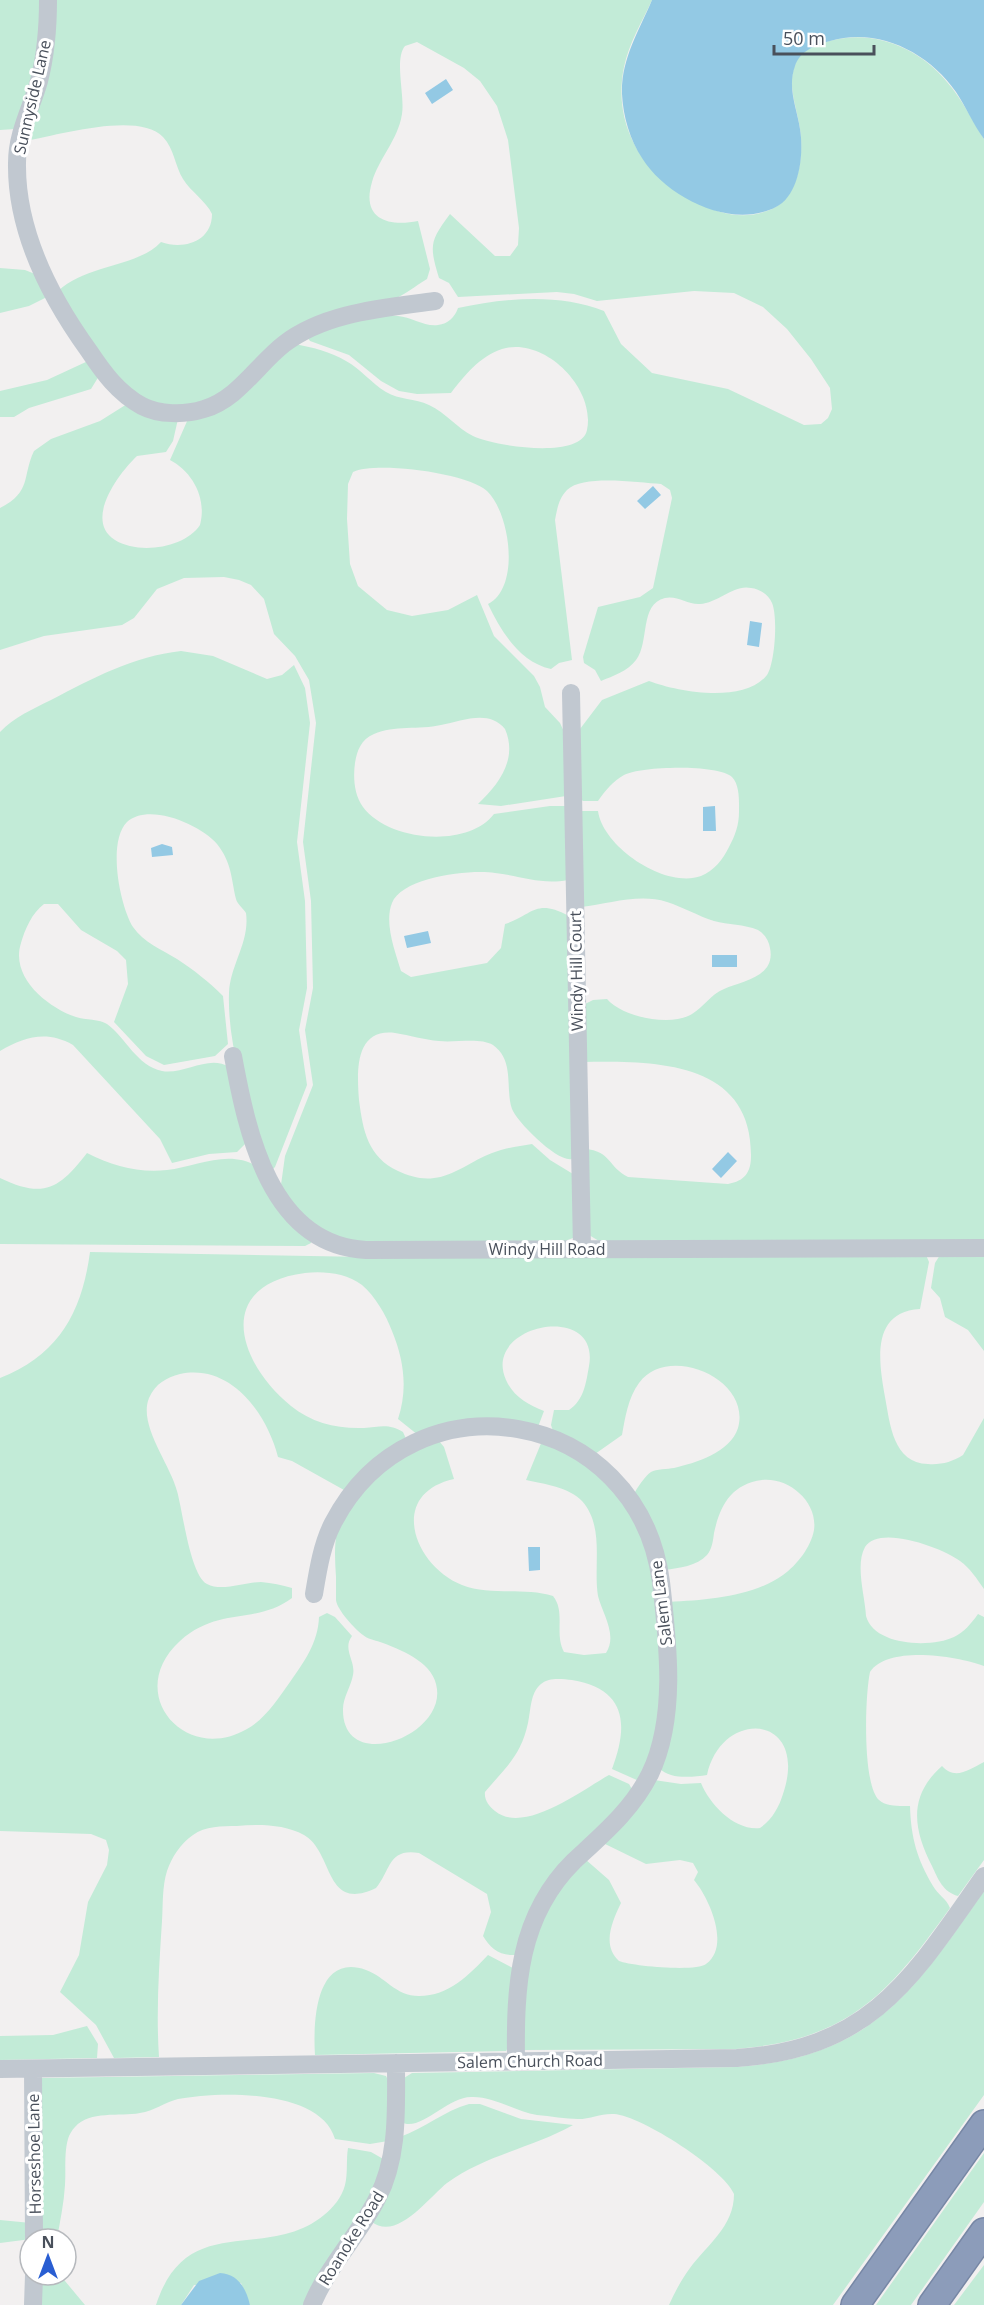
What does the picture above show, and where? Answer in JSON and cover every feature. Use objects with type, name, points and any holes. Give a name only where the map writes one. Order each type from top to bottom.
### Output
[{"type":"highway","points":[[855,2305],[984,2124]]},
{"type":"highway","points":[[932,2305],[984,2232]]},
{"type":"highway","points":[[950,2280],[984,2241]]},
{"type":"street","name":"Sunnyside Lane","points":[[48,0],[44,57],[36,92],[23,123],[17,151],[20,196],[33,247],[49,288],[104,372],[130,399],[162,412],[202,410],[232,393],[276,351],[301,333],[349,316],[435,301]]},
{"type":"street","name":"Windy Hill Court","points":[[571,693],[582,1248]]},
{"type":"street","name":"Windy Hill Road","points":[[233,1056],[247,1121],[266,1174],[289,1211],[322,1239],[341,1247],[366,1250],[984,1248]]},
{"type":"street","name":"Salem Lane","points":[[314,1594],[330,1530],[348,1499],[362,1482],[407,1448],[427,1438],[457,1430],[480,1427],[515,1429],[544,1435],[573,1446],[618,1482],[635,1507],[649,1536],[659,1571],[666,1645],[666,1705],[660,1746],[648,1778],[631,1804],[558,1879],[538,1909],[520,1961],[516,2061]]},
{"type":"street","name":"Salem Church Road","points":[[0,2069],[737,2058],[770,2055],[818,2043],[858,2022],[898,1991],[924,1961],[984,1876]]},
{"type":"street","name":"Roanoke Road","points":[[312,2305],[327,2274],[372,2209],[386,2178],[394,2141],[396,2063]]},
{"type":"street","name":"Horseshoe Lane","points":[[33,2069],[34,2227]]},
{"type":"street","points":[[33,2305],[34,2287]]},
{"type":"green space","points":[[0,0],[42,0],[36,68],[15,129],[0,130]]},
{"type":"green space","points":[[54,0],[652,0],[632,41],[624,67],[621,88],[627,128],[635,146],[660,177],[694,201],[732,214],[752,215],[772,209],[781,203],[794,185],[800,163],[801,139],[793,96],[793,70],[799,57],[812,47],[850,38],[881,40],[896,45],[924,60],[936,70],[962,102],[984,139],[984,1240],[599,1241],[589,1235],[585,1149],[605,1156],[616,1169],[628,1177],[728,1184],[739,1181],[746,1175],[750,1167],[751,1156],[747,1124],[735,1101],[717,1084],[694,1073],[667,1066],[583,1062],[583,1005],[593,1000],[607,999],[624,1011],[647,1018],[672,1020],[683,1018],[696,1011],[719,991],[763,972],[770,958],[768,940],[758,930],[714,921],[667,902],[635,899],[581,907],[579,814],[582,811],[598,811],[602,825],[611,838],[638,862],[654,871],[686,878],[706,874],[724,856],[736,830],[739,803],[738,789],[732,777],[712,770],[696,768],[662,768],[633,772],[616,780],[598,801],[583,801],[578,797],[580,729],[602,700],[649,681],[693,692],[727,693],[743,690],[757,684],[767,675],[774,651],[775,618],[772,603],[769,597],[761,591],[745,587],[707,603],[691,603],[669,597],[657,602],[651,608],[648,616],[643,644],[636,660],[620,673],[601,681],[595,670],[584,663],[583,657],[598,607],[640,597],[653,588],[672,498],[670,490],[661,484],[626,481],[598,481],[575,485],[564,493],[560,500],[555,520],[572,660],[559,663],[551,669],[529,660],[512,644],[488,604],[498,595],[505,582],[508,549],[502,516],[487,491],[461,479],[400,468],[365,469],[353,472],[348,484],[347,519],[350,564],[358,586],[387,610],[412,616],[448,610],[477,595],[494,636],[534,676],[540,687],[545,707],[560,723],[565,734],[566,796],[501,806],[478,804],[499,779],[508,761],[509,751],[505,729],[491,719],[483,718],[382,731],[374,734],[366,739],[358,750],[354,774],[356,791],[363,807],[390,827],[408,833],[447,836],[466,832],[482,825],[494,814],[566,806],[568,880],[540,881],[484,872],[438,877],[423,881],[398,894],[392,903],[389,919],[391,937],[401,971],[411,977],[487,963],[501,948],[505,924],[535,910],[549,908],[569,916],[572,1159],[557,1155],[529,1132],[515,1115],[510,1101],[507,1067],[504,1059],[493,1045],[481,1041],[428,1040],[395,1033],[382,1033],[372,1038],[365,1045],[361,1054],[358,1077],[359,1100],[365,1132],[374,1151],[388,1165],[398,1171],[425,1178],[449,1174],[497,1151],[532,1144],[550,1160],[573,1174],[575,1231],[573,1238],[565,1241],[350,1241],[319,1232],[303,1219],[280,1192],[285,1156],[313,1085],[305,1030],[313,988],[311,901],[303,842],[316,723],[309,680],[295,656],[274,634],[264,599],[251,585],[224,577],[184,578],[157,589],[134,618],[122,625],[44,636],[0,650],[0,508],[22,490],[34,451],[51,439],[100,421],[127,404],[149,415],[178,419],[173,441],[166,452],[137,456],[114,484],[103,509],[106,531],[115,540],[125,545],[148,548],[173,544],[193,533],[200,525],[202,515],[200,496],[196,487],[185,472],[170,460],[188,419],[205,415],[233,399],[294,344],[321,350],[340,358],[386,392],[429,405],[467,433],[483,440],[535,448],[569,445],[581,439],[587,430],[588,414],[583,398],[575,382],[564,369],[550,358],[534,350],[518,347],[494,352],[467,373],[451,393],[417,394],[399,391],[381,381],[349,355],[310,341],[307,337],[340,324],[375,316],[398,316],[428,325],[442,324],[451,319],[458,308],[513,300],[569,302],[604,311],[621,344],[652,373],[728,389],[804,425],[821,424],[828,418],[832,409],[830,388],[787,329],[763,307],[734,293],[694,291],[597,301],[557,292],[458,297],[449,283],[439,278],[433,250],[435,237],[450,214],[495,256],[510,256],[518,245],[519,228],[508,140],[497,106],[480,81],[464,68],[417,42],[405,46],[402,52],[400,68],[402,114],[397,132],[375,173],[370,205],[380,218],[387,221],[407,223],[418,221],[430,269],[427,279],[392,300],[325,317],[300,327],[270,348],[238,381],[220,395],[192,407],[166,407],[143,398],[122,382],[103,361],[58,291],[83,275],[139,256],[161,242],[178,245],[195,242],[207,231],[211,224],[212,214],[183,179],[167,141],[152,129],[117,125],[77,130],[25,141],[50,59]]},
{"type":"green space","points":[[0,268],[25,270],[35,274],[47,297],[29,306],[0,313]]},
{"type":"green space","points":[[88,361],[99,376],[91,389],[29,408],[14,417],[0,417],[0,391],[47,380]]},
{"type":"green space","points":[[181,651],[213,656],[267,679],[282,675],[294,665],[305,688],[310,723],[297,842],[305,901],[307,988],[299,1030],[307,1085],[275,1167],[270,1172],[242,1084],[229,1016],[230,983],[243,944],[246,913],[237,901],[230,871],[222,851],[209,837],[187,823],[161,815],[148,814],[137,816],[127,822],[121,831],[118,844],[118,874],[124,905],[137,933],[195,972],[223,996],[228,1044],[215,1056],[164,1065],[146,1056],[114,1022],[128,984],[126,960],[117,951],[81,930],[58,904],[44,904],[29,922],[21,943],[19,956],[21,968],[26,979],[43,998],[76,1017],[107,1024],[139,1058],[153,1068],[170,1071],[213,1063],[229,1067],[246,1143],[237,1152],[209,1154],[172,1163],[160,1139],[73,1045],[54,1038],[36,1037],[18,1042],[0,1051],[0,732],[24,714],[98,676],[130,663]]},
{"type":"green space","points":[[87,1153],[116,1165],[146,1170],[167,1170],[223,1159],[245,1161],[256,1166],[268,1178],[311,1239],[311,1243],[305,1246],[0,1244],[0,1178],[28,1188],[50,1187],[68,1175]]},
{"type":"green space","points":[[90,1252],[366,1257],[926,1255],[929,1262],[920,1309],[904,1312],[893,1319],[885,1329],[880,1355],[885,1397],[895,1440],[907,1457],[916,1462],[942,1463],[963,1455],[984,1418],[984,1589],[967,1567],[940,1550],[911,1540],[883,1538],[872,1540],[865,1547],[861,1563],[866,1616],[871,1626],[891,1639],[932,1643],[961,1633],[978,1614],[984,1617],[984,1666],[941,1656],[924,1655],[892,1658],[879,1664],[870,1672],[866,1739],[867,1759],[874,1791],[879,1800],[886,1804],[910,1806],[913,1838],[919,1857],[933,1886],[950,1908],[906,1965],[862,2008],[837,2023],[808,2035],[775,2044],[736,2049],[524,2050],[521,2034],[524,1985],[531,1945],[546,1909],[556,1893],[585,1859],[609,1880],[621,1903],[610,1932],[611,1948],[619,1961],[649,1966],[690,1968],[706,1964],[713,1956],[717,1946],[715,1922],[706,1898],[694,1880],[698,1872],[693,1863],[680,1860],[646,1864],[603,1843],[635,1808],[654,1780],[681,1784],[701,1783],[710,1800],[724,1815],[751,1828],[760,1828],[774,1813],[783,1794],[788,1767],[785,1748],[775,1735],[761,1729],[745,1730],[729,1738],[716,1753],[707,1775],[675,1776],[659,1768],[672,1707],[673,1665],[669,1602],[729,1596],[771,1582],[793,1566],[807,1549],[814,1530],[814,1520],[806,1501],[791,1487],[772,1480],[751,1482],[735,1491],[724,1505],[707,1555],[693,1564],[665,1570],[655,1534],[634,1494],[651,1472],[674,1468],[711,1456],[734,1437],[738,1428],[739,1410],[733,1395],[720,1382],[705,1372],[687,1367],[669,1366],[652,1371],[639,1383],[632,1395],[622,1435],[595,1454],[576,1441],[553,1431],[551,1425],[554,1410],[569,1410],[581,1396],[589,1366],[588,1346],[578,1333],[561,1327],[543,1328],[524,1334],[510,1345],[503,1361],[506,1380],[513,1391],[527,1403],[544,1411],[538,1427],[492,1422],[462,1424],[418,1435],[398,1419],[404,1386],[402,1364],[390,1325],[376,1300],[362,1285],[342,1275],[320,1272],[305,1273],[276,1280],[257,1293],[246,1309],[244,1327],[248,1348],[258,1368],[272,1388],[307,1417],[325,1424],[344,1427],[393,1427],[403,1432],[407,1441],[373,1463],[344,1490],[292,1461],[278,1457],[273,1441],[256,1409],[231,1384],[215,1376],[198,1373],[180,1374],[166,1379],[155,1388],[149,1398],[148,1420],[177,1491],[188,1542],[201,1578],[207,1584],[220,1587],[261,1582],[292,1588],[292,1598],[278,1606],[209,1623],[180,1641],[164,1661],[158,1682],[160,1701],[169,1718],[184,1731],[202,1738],[224,1738],[254,1725],[271,1708],[300,1667],[313,1644],[319,1617],[327,1613],[335,1617],[352,1636],[348,1646],[353,1675],[343,1709],[347,1729],[359,1741],[376,1744],[394,1741],[412,1732],[427,1719],[436,1702],[436,1684],[433,1676],[421,1662],[413,1657],[365,1636],[343,1614],[336,1600],[335,1548],[337,1532],[343,1516],[352,1501],[364,1488],[392,1464],[439,1441],[444,1447],[454,1479],[433,1487],[420,1499],[414,1514],[415,1530],[421,1547],[431,1563],[445,1576],[473,1588],[542,1593],[553,1596],[559,1609],[560,1638],[564,1652],[584,1655],[606,1653],[610,1632],[598,1596],[596,1534],[589,1511],[577,1496],[570,1492],[526,1480],[542,1441],[575,1456],[602,1476],[623,1500],[638,1528],[649,1558],[659,1624],[660,1659],[659,1704],[652,1747],[639,1781],[612,1769],[621,1737],[619,1711],[613,1700],[603,1691],[572,1680],[552,1679],[537,1688],[525,1734],[517,1753],[485,1792],[486,1800],[491,1807],[507,1817],[521,1818],[537,1814],[553,1808],[609,1775],[629,1784],[633,1791],[612,1815],[566,1859],[546,1883],[528,1918],[515,1955],[496,1950],[483,1936],[491,1912],[487,1894],[419,1853],[409,1852],[396,1857],[376,1888],[359,1894],[347,1893],[338,1887],[314,1843],[296,1831],[254,1825],[214,1827],[198,1832],[184,1842],[177,1851],[164,1883],[158,1989],[159,2057],[114,2058],[96,2025],[60,1992],[79,1955],[88,1902],[107,1865],[109,1850],[106,1840],[91,1834],[0,1831],[0,1378],[38,1357],[64,1329],[81,1294]]},
{"type":"green space","points":[[940,1255],[984,1255],[984,1351],[968,1330],[945,1317],[940,1298],[931,1288],[935,1263]]},
{"type":"green space","points":[[984,1762],[984,1860],[958,1896],[948,1891],[936,1876],[926,1852],[918,1826],[919,1801],[923,1789],[942,1766],[952,1773],[957,1773]]},
{"type":"green space","points":[[984,1891],[984,2095],[833,2305],[669,2305],[687,2273],[725,2225],[730,2216],[734,2194],[715,2171],[681,2145],[627,2117],[605,2114],[568,2119],[537,2115],[496,2101],[471,2097],[453,2102],[417,2123],[401,2122],[404,2078],[412,2073],[737,2067],[783,2061],[822,2050],[855,2034],[884,2014],[910,1989]]},
{"type":"green space","points":[[488,1955],[513,1968],[509,2046],[506,2051],[315,2055],[317,2009],[327,1981],[336,1971],[349,1967],[366,1970],[403,1993],[419,1996],[430,1995],[458,1983]]},
{"type":"green space","points":[[87,2026],[98,2044],[97,2058],[0,2060],[0,2036],[53,2035]]},
{"type":"green space","points":[[374,2073],[386,2076],[389,2082],[388,2141],[370,2144],[335,2139],[326,2123],[310,2111],[290,2102],[267,2097],[196,2096],[178,2099],[145,2112],[97,2116],[81,2122],[68,2137],[59,2227],[38,2227],[40,2078]]},
{"type":"green space","points":[[469,2104],[480,2104],[521,2119],[573,2125],[462,2173],[401,2222],[391,2226],[381,2226],[371,2221],[400,2137]]},
{"type":"green space","points":[[348,2148],[371,2152],[385,2160],[378,2182],[305,2305],[250,2305],[241,2283],[194,2285],[181,2305],[156,2305],[170,2276],[187,2257],[207,2247],[278,2236],[301,2229],[324,2215],[337,2202],[344,2189]]},
{"type":"green space","points":[[984,2153],[984,2202],[911,2305],[876,2305]]},
{"type":"green space","points":[[0,2220],[31,2223],[31,2227],[18,2227],[18,2241],[0,2243]]},
{"type":"green space","points":[[984,2265],[984,2305],[954,2305]]},
{"type":"green space","points":[[37,2287],[70,2287],[85,2305],[37,2305]]},
{"type":"water","points":[[652,0],[984,0],[984,139],[945,78],[916,55],[884,40],[866,37],[830,41],[804,53],[795,66],[792,90],[800,129],[801,150],[795,183],[784,201],[776,207],[759,213],[740,215],[702,206],[667,186],[653,173],[638,151],[624,111],[622,81],[624,69]]},
{"type":"water","points":[[446,79],[453,90],[432,104],[425,93]]},
{"type":"water","points":[[653,486],[661,495],[645,509],[637,501]]},
{"type":"water","points":[[750,621],[762,623],[759,647],[747,645]]},
{"type":"water","points":[[715,806],[716,831],[703,831],[703,807]]},
{"type":"water","points":[[162,844],[172,847],[173,855],[152,857],[151,848]]},
{"type":"water","points":[[428,931],[431,943],[407,948],[404,936]]},
{"type":"water","points":[[712,955],[737,955],[737,967],[712,967]]},
{"type":"water","points":[[728,1152],[737,1161],[721,1178],[712,1169]]},
{"type":"water","points":[[528,1547],[540,1547],[540,1570],[529,1571]]},
{"type":"water","points":[[220,2273],[232,2276],[240,2283],[250,2305],[181,2305],[199,2281]]}]
